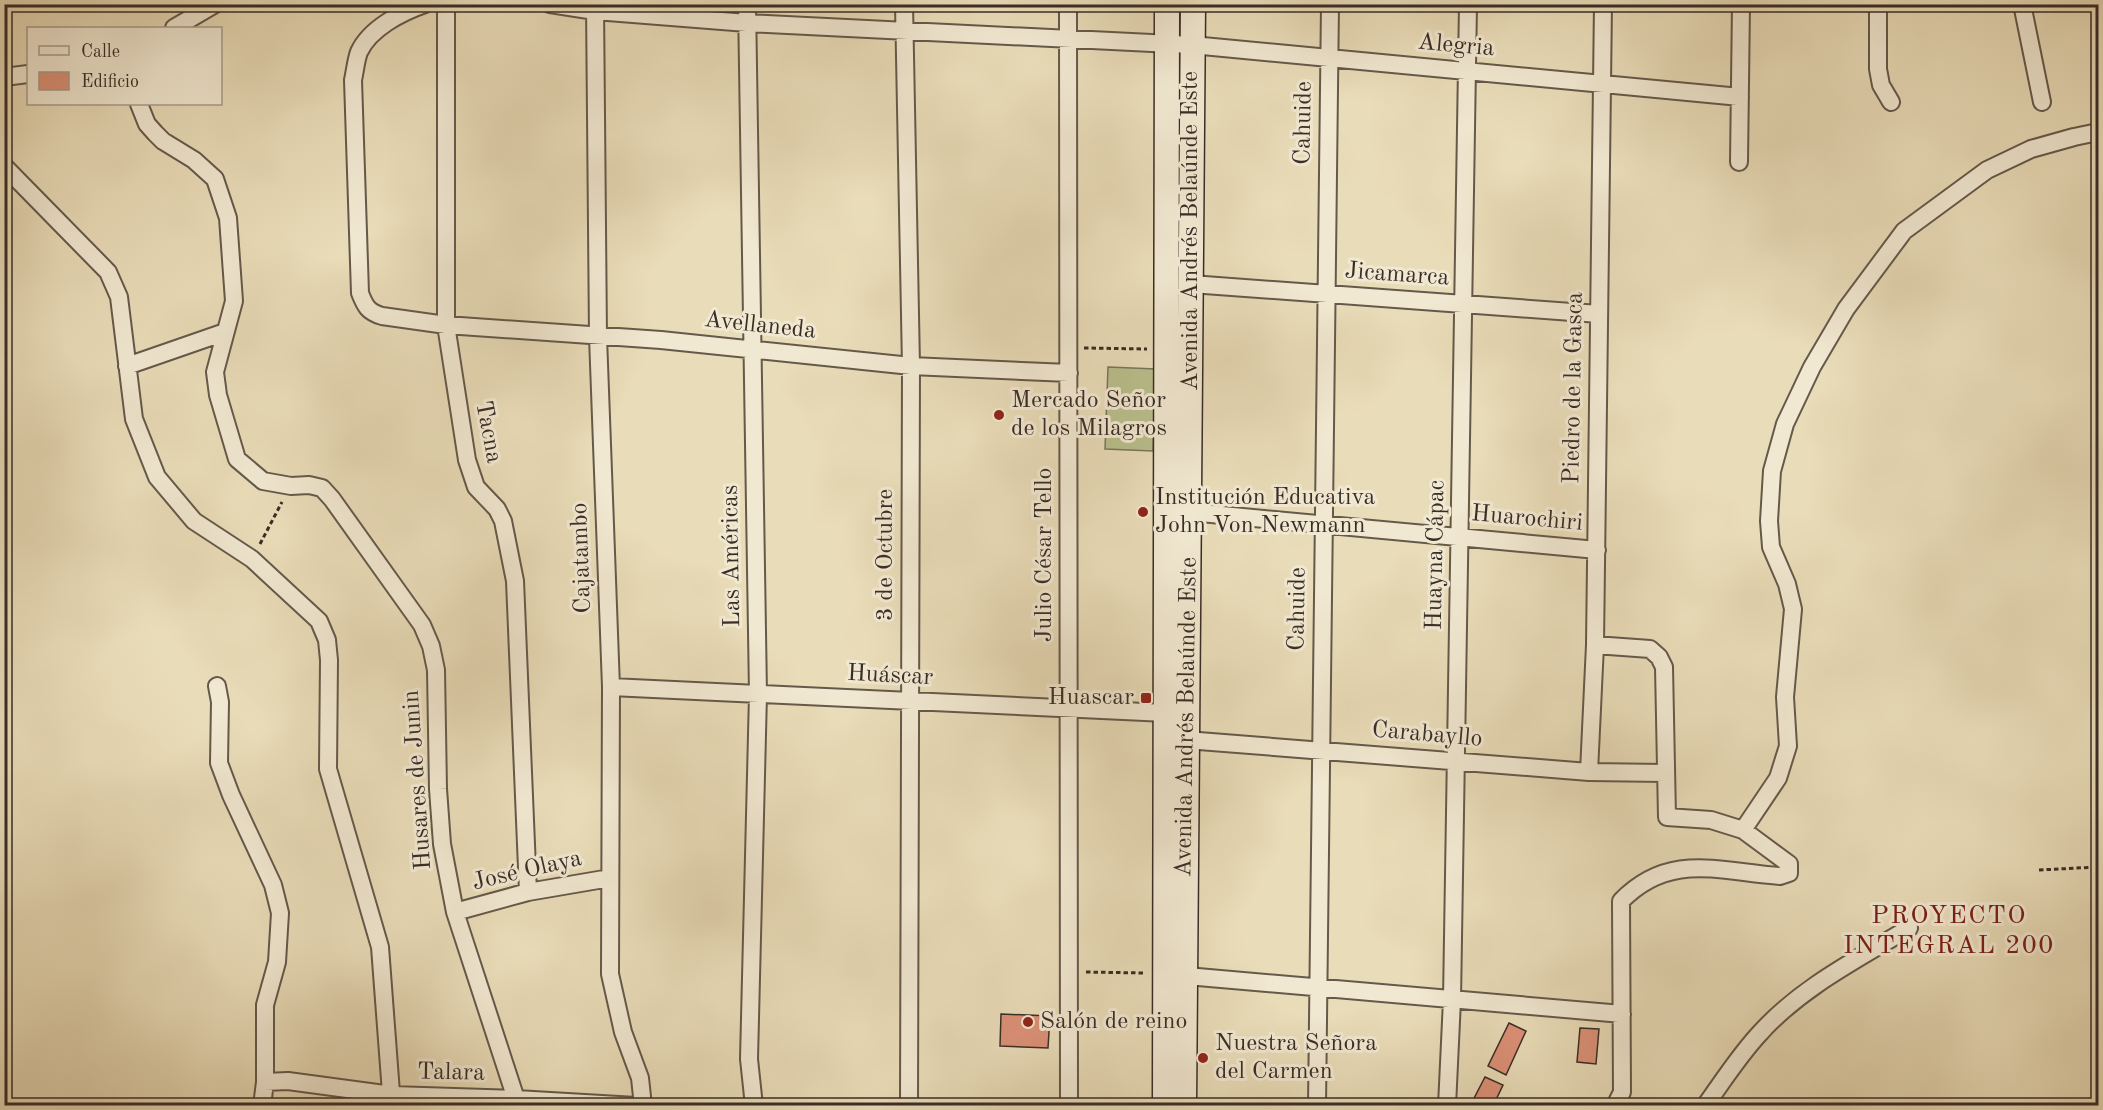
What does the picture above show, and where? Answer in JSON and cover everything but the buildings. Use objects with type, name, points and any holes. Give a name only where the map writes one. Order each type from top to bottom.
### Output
[{"type":"street","points":[[176,27],[215,4]]},
{"type":"street","name":"Avellaneda","points":[[424,4],[384,25],[365,42],[358,53],[353,80],[360,293],[364,305],[371,313],[446,325],[753,349],[912,366],[1069,373]]},
{"type":"street","name":"Tacna","points":[[446,4],[446,325],[467,460],[476,488],[497,509],[503,521],[515,581],[528,892]]},
{"type":"street","name":"Alegria","points":[[549,4],[747,23],[1192,45],[1740,97]]},
{"type":"street","name":"Las Américas","points":[[747,4],[758,694],[748,1059],[754,1106]]},
{"type":"street","name":"3 de Octubre","points":[[904,4],[912,366],[909,1106]]},
{"type":"street","name":"Julio César Tello","points":[[1068,4],[1069,1106]]},
{"type":"street","name":"Avenida Andrés Belaúnde Este","points":[[1165,1106],[1175,975],[1186,740],[1178,510],[1167,350],[1167,4]]},
{"type":"street","name":"Avenida Andrés Belaúnde Este","points":[[1184,1106],[1175,975],[1166,713],[1191,284],[1193,4]]},
{"type":"street","name":"Cahuide","points":[[1317,1106],[1330,4]]},
{"type":"street","name":"Huayna Cápac","points":[[1447,1106],[1452,1000],[1468,4]]},
{"type":"street","name":"Piedro de la Gasca","points":[[1589,772],[1597,550],[1603,4]]},
{"type":"street","points":[[1739,162],[1741,4]]},
{"type":"street","points":[[1878,4],[1878,69],[1881,86],[1891,102]]},
{"type":"street","points":[[2022,4],[2042,102]]},
{"type":"street","name":"Cajatambo","points":[[595,8],[598,337],[611,687],[610,974],[623,1032],[640,1078],[643,1106]]},
{"type":"street","points":[[4,77],[27,74]]},
{"type":"street","name":"Husares de Junin","points":[[138,105],[147,124],[155,134],[194,160],[215,179],[228,218],[234,301],[215,372],[218,395],[237,459],[263,481],[322,488],[422,625],[431,646],[436,670],[438,789],[442,844],[455,912],[516,1102]]},
{"type":"street","points":[[1743,830],[1778,778],[1788,746],[1785,697],[1793,609],[1787,584],[1771,547],[1769,521],[1772,471],[1785,424],[1812,367],[1846,309],[1904,231],[1987,170],[2031,149],[2098,132]]},
{"type":"street","points":[[4,166],[108,272],[119,297],[134,419],[157,477],[194,521],[252,559],[319,621],[327,640],[329,660],[328,769],[381,947],[392,1100]]},
{"type":"street","name":"Jicamarca","points":[[1191,284],[1599,314]]},
{"type":"street","points":[[127,366],[225,332]]},
{"type":"street","name":"Huarochiri","points":[[1178,510],[1597,550]]},
{"type":"street","points":[[1595,645],[1650,650],[1659,657],[1664,667],[1667,816],[1711,820],[1743,830],[1788,864],[1789,873],[1780,876],[1711,867],[1691,868],[1658,875],[1636,886],[1621,901],[1622,1092],[1615,1106]]},
{"type":"street","points":[[217,686],[220,702],[219,762],[231,795],[273,885],[280,914],[277,962],[265,1005],[265,1082],[262,1106]]},
{"type":"street","name":"Huáscar","points":[[611,687],[1166,713]]},
{"type":"street","name":"Carabayllo","points":[[1186,740],[1589,772],[1665,773]]},
{"type":"street","name":"José Olaya","points":[[455,912],[528,892],[610,878]]},
{"type":"street","points":[[1705,1106],[1761,1031],[1808,991],[1909,928]]},
{"type":"street","points":[[1175,975],[1622,1014]]},
{"type":"street","name":"Talara","points":[[265,1082],[288,1081],[392,1100],[636,1106]]},
{"type":"path","points":[[1069,348],[1167,350]]},
{"type":"path","points":[[252,559],[291,486]]},
{"type":"path","points":[[2039,870],[2098,867]]},
{"type":"path","points":[[1069,972],[1175,975]]},
{"type":"green space","points":[[1108,367],[1156,369],[1153,451],[1105,449]]},
{"type":"place","name":"Mercado Señor de los Milagros","points":[[999,415]]},
{"type":"place","name":"Institución Educativa John Von Newmann","points":[[1143,512]]},
{"type":"place","name":"Huascar","points":[[1146,698]]},
{"type":"place","name":"Salón de reino","points":[[1028,1022]]},
{"type":"place","name":"Nuestra Señora del Carmen","points":[[1203,1058]]},
{"type":"district","name":"PROYECTO INTEGRAL 200","points":[[1949,931]]}]
